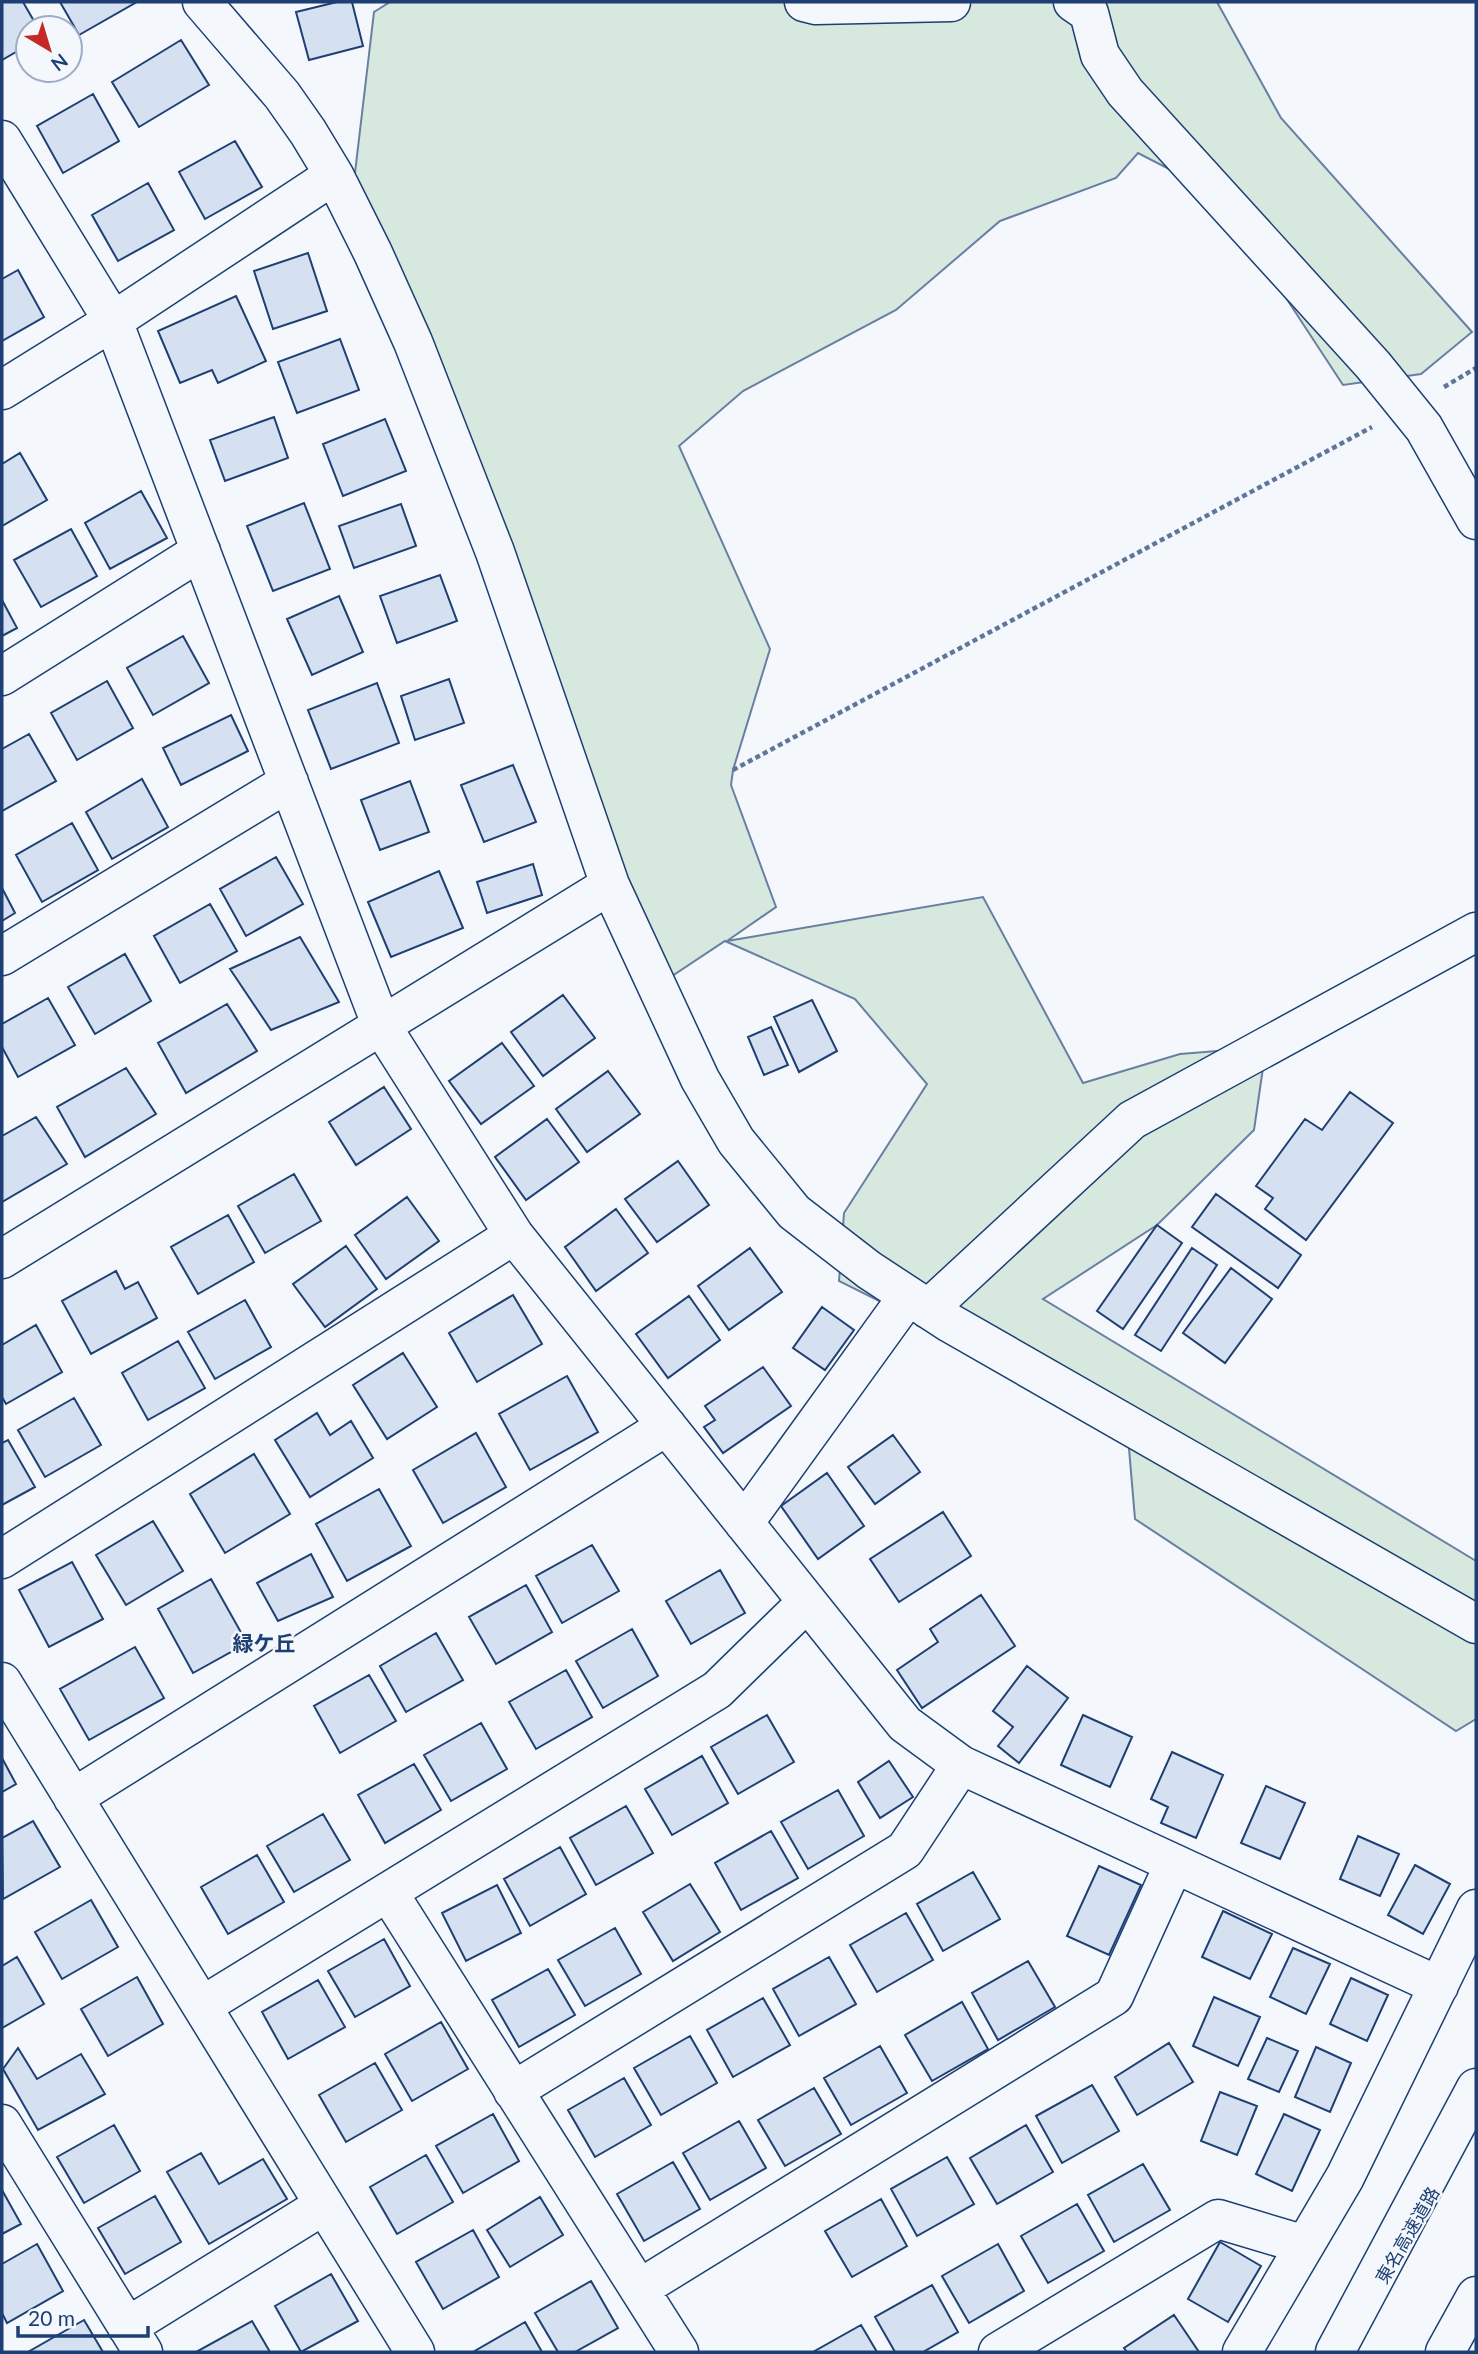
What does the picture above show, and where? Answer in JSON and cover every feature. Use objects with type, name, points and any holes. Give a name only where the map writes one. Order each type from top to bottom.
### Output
[{"type":"main road","points":[[202,2],[282,95],[334,175],[373,253],[413,342],[480,515],[610,885],[700,1079],[736,1141],[794,1212],[869,1270],[950,1323],[1476,1624]]},
{"type":"main road","points":[[804,2],[816,5],[951,2]]},
{"type":"main road","points":[[1073,2],[1089,13],[1100,55],[1125,92],[1373,365],[1424,428],[1476,520]]},
{"type":"main road","points":[[2,140],[113,321],[382,1027],[514,1235],[905,1724],[961,1765],[1438,1986]]},
{"type":"main road","points":[[2,390],[113,321],[334,175]]},
{"type":"main road","points":[[2,676],[201,551]]},
{"type":"main road","points":[[2,956],[289,782]]},
{"type":"main road","points":[[2,1259],[610,885]]},
{"type":"main road","points":[[744,1523],[918,1302],[1132,1120],[1476,932]]},
{"type":"main road","points":[[2,1559],[514,1235]]},
{"type":"main road","points":[[73,1798],[667,1426]]},
{"type":"main road","points":[[202,2006],[717,1690],[807,1602]]},
{"type":"main road","points":[[2,1682],[415,2352]]},
{"type":"main road","points":[[513,2091],[905,1850],[961,1765]]},
{"type":"main road","points":[[639,2289],[1114,1996],[1174,1864]]},
{"type":"main road","points":[[388,1892],[678,2352]]},
{"type":"main road","points":[[1242,2352],[1345,2177],[1476,1909]]},
{"type":"main road","points":[[1337,2352],[1476,2088]]},
{"type":"main road","name":"東名高速道路","points":[[1337,2352],[1476,2118]]},
{"type":"main road","points":[[2,2124],[135,2340],[324,2205]]},
{"type":"main road","points":[[998,2352],[1218,2220],[1305,2245]]},
{"type":"main road","points":[[1445,2352],[1476,2296]]},
{"type":"path","points":[[733,770],[1408,408],[1476,368]]},
{"type":"shaded area","points":[[390,2],[1217,2],[1281,118],[1472,332],[1421,374],[1343,385],[1218,194],[1138,153],[1116,178],[1000,221],[896,310],[743,391],[679,446],[770,649],[733,770],[731,785],[776,907],[727,941],[983,897],[1083,1083],[1180,1054],[1266,1047],[1254,1130],[1157,1225],[1043,1299],[1476,1561],[1476,1719],[1456,1731],[1135,1519],[1127,1425],[839,1281],[844,1213],[927,1084],[855,999],[725,941],[657,986],[350,215],[374,12]]},
{"type":"building","points":[[2,2],[23,2],[30,14],[14,14],[14,53],[2,60]]},
{"type":"building","points":[[60,2],[135,3],[84,32],[84,14],[67,14]]},
{"type":"building","points":[[337,2],[352,2],[363,46],[309,60],[296,12]]},
{"type":"building","points":[[181,40],[209,85],[139,127],[112,82]]},
{"type":"building","points":[[93,94],[119,141],[63,173],[37,126]]},
{"type":"building","points":[[235,141],[262,187],[205,219],[179,172]]},
{"type":"building","points":[[148,183],[174,230],[118,261],[92,215]]},
{"type":"building","points":[[308,253],[327,311],[273,329],[254,271]]},
{"type":"building","points":[[18,270],[44,317],[2,341],[2,279]]},
{"type":"building","points":[[236,296],[266,361],[218,383],[212,370],[180,383],[158,331]]},
{"type":"building","points":[[340,339],[359,390],[297,413],[278,362]]},
{"type":"building","points":[[274,417],[288,458],[225,481],[210,440]]},
{"type":"building","points":[[385,419],[406,471],[343,496],[323,444]]},
{"type":"building","points":[[20,453],[47,500],[2,526],[2,464]]},
{"type":"building","points":[[141,491],[167,538],[110,569],[85,523]]},
{"type":"building","points":[[304,503],[330,569],[273,591],[247,526]]},
{"type":"building","points":[[401,504],[416,546],[354,568],[339,526]]},
{"type":"building","points":[[71,529],[97,576],[41,607],[14,560]]},
{"type":"building","points":[[440,575],[457,621],[397,643],[380,596]]},
{"type":"building","points":[[339,596],[363,652],[312,675],[287,619]]},
{"type":"building","points":[[2,600],[17,628],[2,636]]},
{"type":"building","points":[[183,636],[209,683],[153,715],[127,668]]},
{"type":"building","points":[[449,679],[464,723],[415,740],[401,696]]},
{"type":"building","points":[[107,681],[133,728],[77,760],[51,713]]},
{"type":"building","points":[[377,683],[399,743],[331,769],[308,710]]},
{"type":"building","points":[[231,715],[248,751],[181,785],[163,748]]},
{"type":"building","points":[[29,734],[56,781],[2,811],[2,749]]},
{"type":"building","points":[[513,765],[536,822],[484,842],[461,785]]},
{"type":"building","points":[[142,779],[168,827],[112,859],[86,812]]},
{"type":"building","points":[[410,781],[429,832],[380,850],[361,800]]},
{"type":"building","points":[[72,823],[98,870],[42,902],[16,855]]},
{"type":"building","points":[[276,857],[303,904],[246,936],[220,889]]},
{"type":"building","points":[[533,864],[542,895],[487,913],[477,882]]},
{"type":"building","points":[[439,871],[463,928],[391,957],[368,902]]},
{"type":"building","points":[[2,888],[15,913],[2,921]]},
{"type":"building","points":[[210,904],[237,951],[180,983],[154,936]]},
{"type":"building","points":[[300,937],[339,1002],[271,1030],[230,969]]},
{"type":"building","points":[[125,954],[151,1001],[95,1034],[68,987]]},
{"type":"building","points":[[563,995],[595,1038],[543,1076],[511,1032]]},
{"type":"building","points":[[48,998],[75,1045],[18,1077],[2,1047],[2,1024]]},
{"type":"building","points":[[812,1000],[837,1051],[799,1072],[774,1017]]},
{"type":"building","points":[[227,1004],[257,1051],[186,1093],[158,1043]]},
{"type":"building","points":[[771,1027],[788,1065],[764,1075],[748,1037]]},
{"type":"building","points":[[502,1043],[534,1086],[481,1124],[449,1081]]},
{"type":"building","points":[[126,1068],[156,1114],[85,1157],[57,1107]]},
{"type":"building","points":[[608,1071],[640,1114],[587,1152],[556,1109]]},
{"type":"building","points":[[384,1087],[411,1129],[356,1165],[329,1122]]},
{"type":"building","points":[[1350,1092],[1393,1123],[1306,1240],[1265,1209],[1273,1198],[1256,1186],[1305,1119],[1322,1130]]},
{"type":"building","points":[[36,1117],[67,1164],[2,1202],[2,1136]]},
{"type":"building","points":[[547,1119],[579,1162],[526,1200],[495,1157]]},
{"type":"building","points":[[678,1161],[709,1205],[657,1242],[625,1199]]},
{"type":"building","points":[[294,1174],[321,1221],[265,1253],[238,1206]]},
{"type":"building","points":[[1216,1194],[1301,1255],[1278,1288],[1192,1227]]},
{"type":"building","points":[[407,1197],[439,1241],[386,1279],[355,1235]]},
{"type":"building","points":[[616,1209],[648,1253],[596,1291],[565,1247]]},
{"type":"building","points":[[228,1215],[254,1262],[198,1294],[171,1247]]},
{"type":"building","points":[[1157,1225],[1182,1243],[1123,1329],[1097,1311]]},
{"type":"building","points":[[346,1246],[377,1289],[325,1327],[293,1284]]},
{"type":"building","points":[[750,1248],[782,1292],[729,1330],[698,1286]]},
{"type":"building","points":[[1192,1248],[1217,1265],[1161,1351],[1135,1335]]},
{"type":"building","points":[[1231,1268],[1272,1299],[1225,1363],[1183,1333]]},
{"type":"building","points":[[116,1271],[125,1289],[138,1282],[157,1318],[91,1354],[62,1301]]},
{"type":"building","points":[[513,1295],[542,1344],[477,1382],[449,1333]]},
{"type":"building","points":[[689,1296],[720,1340],[668,1378],[636,1334]]},
{"type":"building","points":[[245,1300],[271,1347],[215,1379],[188,1332]]},
{"type":"building","points":[[822,1307],[854,1330],[825,1370],[793,1348]]},
{"type":"building","points":[[36,1325],[62,1372],[6,1404],[2,1397],[2,1345]]},
{"type":"building","points":[[178,1341],[205,1388],[148,1420],[122,1373]]},
{"type":"building","points":[[403,1353],[437,1407],[387,1439],[353,1385]]},
{"type":"building","points":[[763,1367],[791,1406],[723,1453],[704,1427],[715,1420],[705,1406]]},
{"type":"building","points":[[567,1376],[598,1432],[530,1470],[499,1414]]},
{"type":"building","points":[[74,1398],[101,1445],[45,1477],[18,1430]]},
{"type":"building","points":[[317,1413],[330,1435],[351,1421],[373,1458],[310,1497],[275,1440]]},
{"type":"building","points":[[476,1433],[506,1487],[443,1523],[413,1470]]},
{"type":"building","points":[[893,1435],[920,1472],[875,1504],[848,1467]]},
{"type":"building","points":[[8,1440],[35,1487],[2,1505],[2,1443]]},
{"type":"building","points":[[254,1454],[290,1514],[225,1553],[190,1494]]},
{"type":"building","points":[[827,1473],[864,1526],[818,1559],[781,1506]]},
{"type":"building","points":[[379,1489],[411,1546],[347,1581],[316,1524]]},
{"type":"building","points":[[943,1512],[971,1556],[899,1602],[870,1559]]},
{"type":"building","points":[[153,1521],[183,1571],[126,1605],[96,1555]]},
{"type":"building","points":[[592,1545],[619,1591],[562,1623],[536,1576]]},
{"type":"building","points":[[311,1554],[333,1597],[278,1621],[257,1583]]},
{"type":"building","points":[[72,1562],[103,1619],[49,1647],[19,1590]]},
{"type":"building","points":[[720,1570],[745,1613],[691,1644],[666,1601]]},
{"type":"building","points":[[211,1579],[247,1643],[193,1673],[158,1609]]},
{"type":"building","points":[[526,1585],[552,1632],[496,1664],[469,1617]]},
{"type":"building","points":[[981,1595],[1015,1646],[922,1708],[897,1670],[938,1642],[930,1629]]},
{"type":"building","points":[[632,1629],[658,1676],[603,1708],[576,1661]]},
{"type":"building","points":[[436,1633],[463,1680],[406,1712],[380,1666]]},
{"type":"building","points":[[135,1647],[164,1698],[89,1740],[60,1689]]},
{"type":"building","points":[[1027,1666],[1068,1698],[1019,1763],[998,1746],[1013,1727],[993,1711]]},
{"type":"building","points":[[566,1670],[592,1717],[536,1749],[509,1702]]},
{"type":"building","points":[[369,1675],[396,1721],[340,1753],[314,1706]]},
{"type":"building","points":[[767,1715],[794,1762],[738,1794],[711,1747]]},
{"type":"building","points":[[1083,1715],[1132,1737],[1110,1787],[1061,1765]]},
{"type":"building","points":[[481,1723],[507,1769],[451,1801],[424,1755]]},
{"type":"building","points":[[1172,1752],[1223,1775],[1196,1838],[1161,1823],[1168,1807],[1151,1799]]},
{"type":"building","points":[[702,1756],[728,1803],[672,1835],[645,1789]]},
{"type":"building","points":[[2,1758],[16,1784],[2,1792]]},
{"type":"building","points":[[889,1761],[913,1797],[880,1818],[858,1782]]},
{"type":"building","points":[[414,1764],[441,1810],[385,1843],[358,1795]]},
{"type":"building","points":[[1266,1786],[1305,1803],[1280,1859],[1241,1843]]},
{"type":"building","points":[[838,1790],[864,1836],[808,1869],[781,1822]]},
{"type":"building","points":[[626,1806],[653,1853],[596,1885],[570,1838]]},
{"type":"building","points":[[323,1814],[350,1860],[294,1892],[267,1846]]},
{"type":"building","points":[[33,1821],[60,1867],[3,1899],[2,1838]]},
{"type":"building","points":[[771,1831],[798,1878],[741,1910],[715,1863]]},
{"type":"building","points":[[1358,1836],[1399,1854],[1380,1896],[1340,1879]]},
{"type":"building","points":[[560,1847],[586,1894],[530,1926],[504,1879]]},
{"type":"building","points":[[257,1855],[284,1902],[228,1934],[201,1887]]},
{"type":"building","points":[[1415,1865],[1450,1884],[1423,1934],[1388,1915]]},
{"type":"building","points":[[1099,1866],[1141,1885],[1109,1955],[1067,1936]]},
{"type":"building","points":[[973,1872],[1000,1919],[943,1951],[917,1904]]},
{"type":"building","points":[[690,1884],[720,1932],[673,1961],[643,1912]]},
{"type":"building","points":[[497,1885],[521,1933],[466,1961],[442,1913]]},
{"type":"building","points":[[91,1900],[118,1947],[62,1979],[35,1932]]},
{"type":"building","points":[[1223,1911],[1272,1934],[1250,1979],[1202,1957]]},
{"type":"building","points":[[906,1913],[933,1960],[877,1992],[850,1945]]},
{"type":"building","points":[[615,1928],[641,1974],[585,2006],[558,1960]]},
{"type":"building","points":[[384,1939],[410,1986],[355,2017],[328,1971]]},
{"type":"building","points":[[1293,1948],[1330,1964],[1306,2014],[1270,1997]]},
{"type":"building","points":[[17,1957],[44,2004],[2,2028],[2,1966]]},
{"type":"building","points":[[829,1957],[856,2004],[799,2036],[773,1989]]},
{"type":"building","points":[[1028,1961],[1055,2007],[998,2040],[972,1993]]},
{"type":"building","points":[[548,1969],[575,2015],[519,2047],[492,2000]]},
{"type":"building","points":[[137,1977],[163,2024],[108,2056],[81,2009]]},
{"type":"building","points":[[1351,1978],[1388,1995],[1367,2041],[1330,2024]]},
{"type":"building","points":[[318,1980],[345,2027],[288,2059],[262,2012]]},
{"type":"building","points":[[1214,1997],[1260,2017],[1238,2066],[1193,2046]]},
{"type":"building","points":[[763,1998],[790,2045],[733,2077],[707,2030]]},
{"type":"building","points":[[962,2002],[988,2049],[932,2081],[905,2035]]},
{"type":"building","points":[[441,2022],[468,2069],[412,2101],[385,2054]]},
{"type":"building","points":[[690,2036],[717,2083],[661,2115],[634,2068]]},
{"type":"building","points":[[1267,2038],[1298,2051],[1279,2092],[1248,2079]]},
{"type":"building","points":[[1169,2043],[1193,2082],[1137,2115],[1115,2077]]},
{"type":"building","points":[[880,2046],[907,2093],[851,2125],[824,2078]]},
{"type":"building","points":[[1316,2047],[1351,2063],[1330,2112],[1295,2097]]},
{"type":"building","points":[[18,2048],[37,2079],[81,2054],[105,2094],[38,2130],[3,2069]]},
{"type":"building","points":[[375,2063],[402,2110],[346,2142],[319,2095]]},
{"type":"building","points":[[624,2078],[651,2125],[595,2157],[568,2110]]},
{"type":"building","points":[[1092,2085],[1119,2131],[1062,2163],[1036,2116]]},
{"type":"building","points":[[814,2088],[841,2134],[785,2166],[758,2120]]},
{"type":"building","points":[[1220,2092],[1257,2106],[1237,2155],[1201,2141]]},
{"type":"building","points":[[493,2114],[519,2161],[463,2193],[436,2146]]},
{"type":"building","points":[[1284,2114],[1320,2130],[1292,2191],[1256,2174]]},
{"type":"building","points":[[739,2121],[766,2168],[710,2200],[683,2153]]},
{"type":"building","points":[[114,2125],[140,2171],[84,2203],[57,2157]]},
{"type":"building","points":[[1026,2125],[1053,2172],[997,2204],[970,2158]]},
{"type":"building","points":[[201,2153],[219,2184],[263,2159],[287,2199],[209,2244],[167,2172]]},
{"type":"building","points":[[426,2155],[453,2202],[397,2234],[370,2187]]},
{"type":"building","points":[[947,2157],[974,2204],[917,2236],[891,2189]]},
{"type":"building","points":[[673,2162],[700,2209],[644,2241],[617,2194]]},
{"type":"building","points":[[1143,2164],[1170,2210],[1114,2242],[1088,2195]]},
{"type":"building","points":[[2,2190],[21,2224],[2,2234]]},
{"type":"building","points":[[155,2196],[181,2242],[125,2274],[98,2228]]},
{"type":"building","points":[[540,2197],[563,2235],[510,2267],[487,2230]]},
{"type":"building","points":[[881,2199],[907,2246],[852,2277],[825,2231]]},
{"type":"building","points":[[1077,2204],[1104,2251],[1048,2283],[1021,2236]]},
{"type":"building","points":[[473,2230],[499,2277],[443,2309],[416,2262]]},
{"type":"building","points":[[1220,2242],[1261,2266],[1228,2322],[1188,2299]]},
{"type":"building","points":[[37,2244],[63,2291],[7,2323],[2,2313],[2,2264]]},
{"type":"building","points":[[998,2244],[1024,2291],[969,2323],[942,2276]]},
{"type":"building","points":[[331,2274],[358,2321],[301,2352],[275,2306]]},
{"type":"building","points":[[591,2281],[618,2328],[575,2352],[558,2352],[535,2313]]},
{"type":"building","points":[[932,2285],[958,2332],[923,2352],[895,2352],[875,2317]]},
{"type":"building","points":[[1174,2315],[1199,2352],[1127,2352],[1124,2348]]},
{"type":"building","points":[[84,2320],[103,2352],[28,2352]]},
{"type":"building","points":[[252,2321],[270,2352],[196,2352]]},
{"type":"building","points":[[525,2322],[542,2352],[473,2352]]},
{"type":"building","points":[[861,2325],[877,2352],[813,2352]]},
{"type":"district","name":"緑ケ丘","points":[[264,1642]]}]
